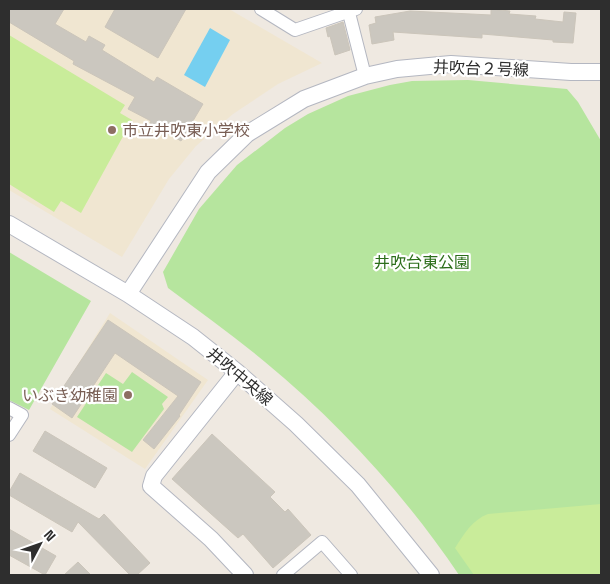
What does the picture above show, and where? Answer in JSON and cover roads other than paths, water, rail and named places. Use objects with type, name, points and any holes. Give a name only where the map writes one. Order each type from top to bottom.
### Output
[{"type":"street","points":[[261,9],[295,30],[350,9],[365,76]]},
{"type":"street","name":"井吹台２号線","points":[[128,294],[208,172],[247,134],[304,99],[365,76],[397,69],[451,64],[571,72],[601,72]]},
{"type":"street","name":"井吹中央線","points":[[9,224],[128,294],[193,337],[237,372],[296,424],[358,485],[431,575]]},
{"type":"street","points":[[237,372],[154,476],[151,486],[212,539],[246,575]]},
{"type":"street","points":[[9,408],[22,415],[9,435]]},
{"type":"street","points":[[283,575],[322,542],[350,575]]},
{"type":"water","points":[[210,28],[230,40],[205,87],[184,75]]},
{"type":"place","name":"市立井吹東小学校","points":[[112,130]]},
{"type":"place","name":"いぶき幼稚園","points":[[128,395]]},
{"type":"park label","name":"井吹台東公園","points":[[422,262]]}]
